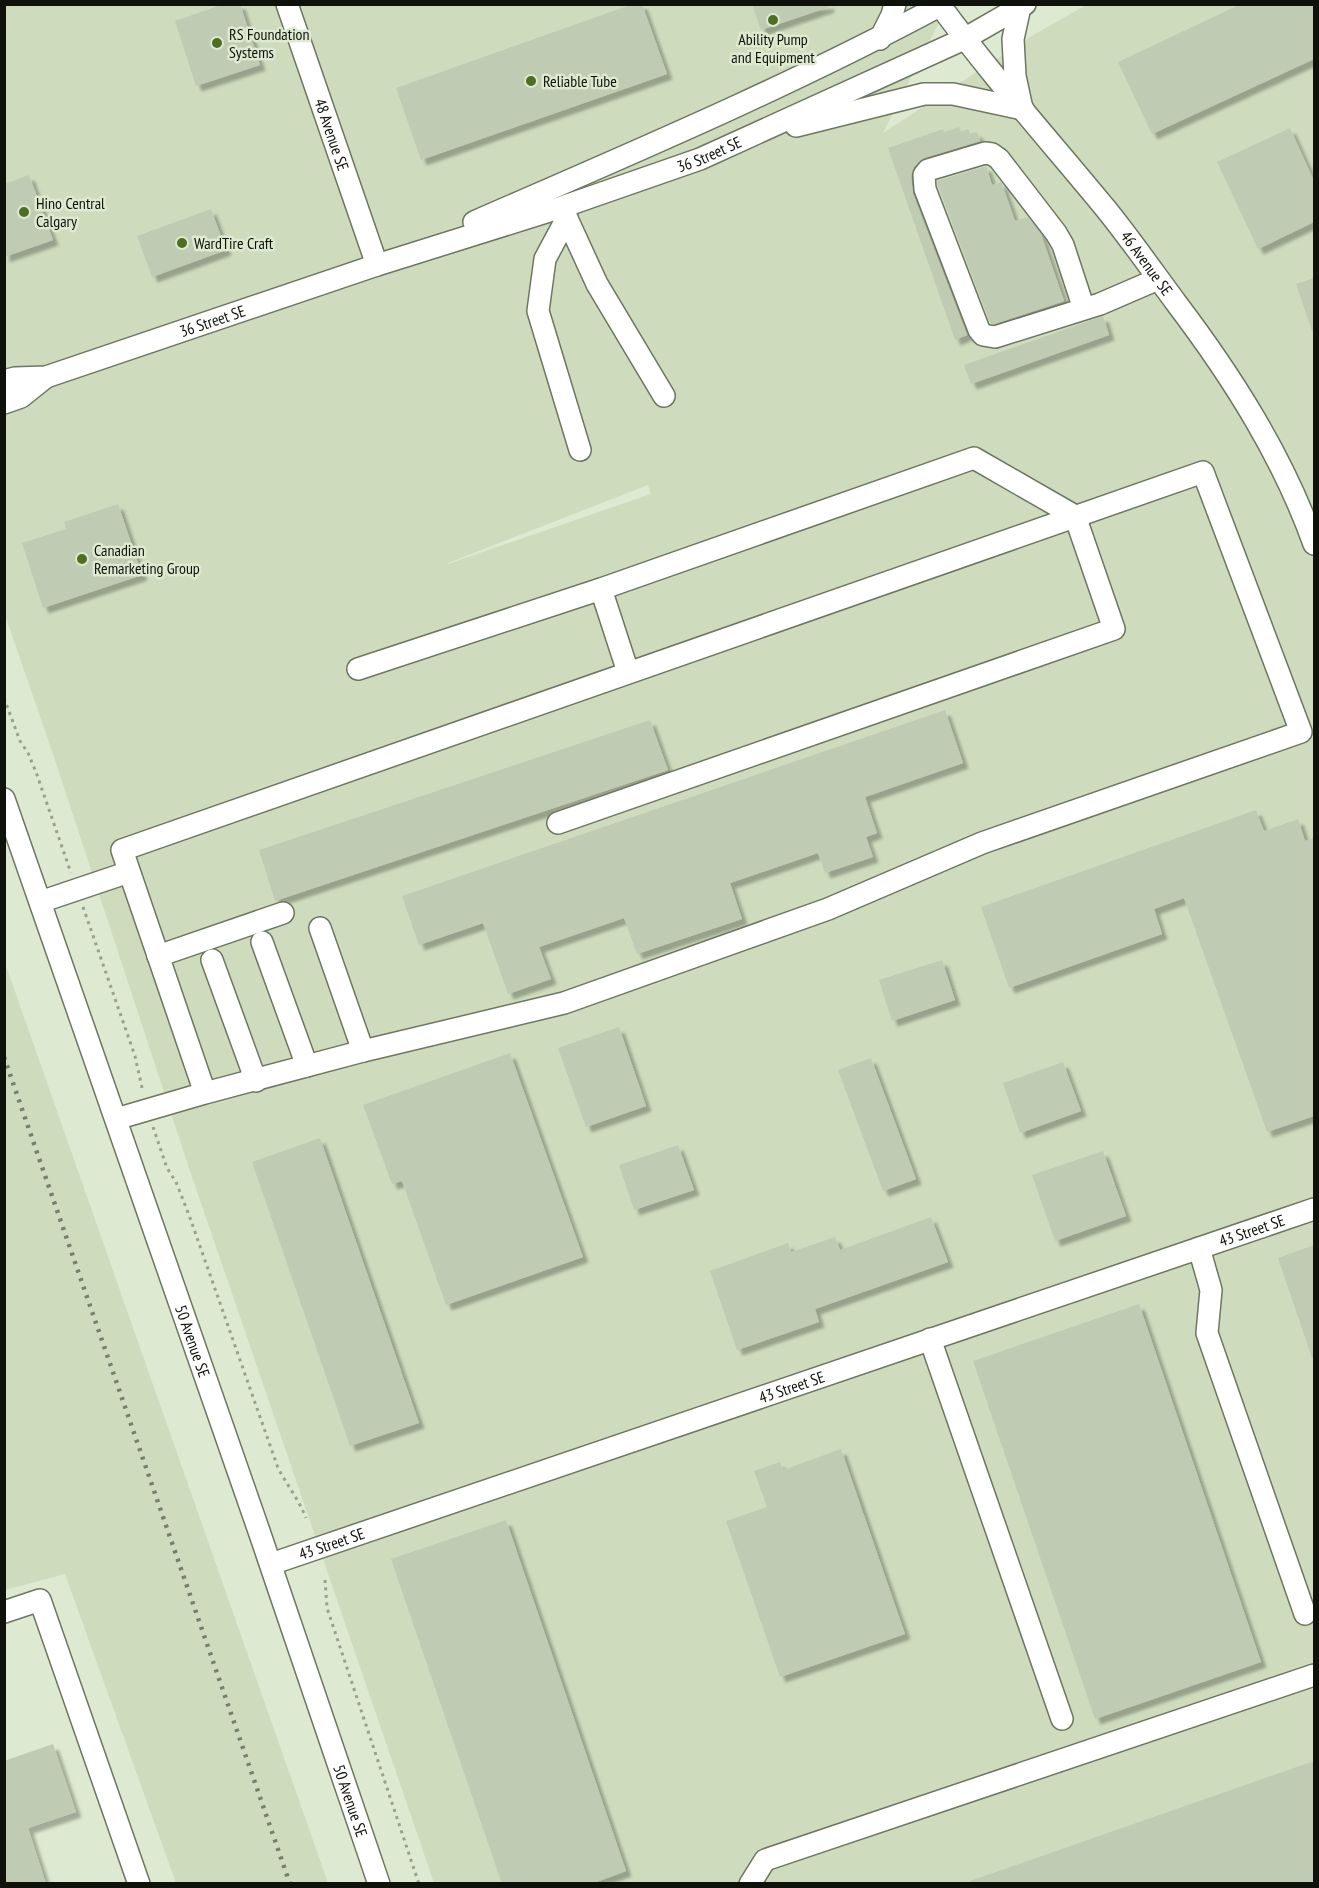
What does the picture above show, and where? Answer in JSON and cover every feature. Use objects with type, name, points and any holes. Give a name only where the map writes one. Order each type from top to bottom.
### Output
[{"type":"street","name":"48 Avenue SE","points":[[287,4],[377,265]]},
{"type":"street","points":[[879,39],[892,15],[895,4]]},
{"type":"street","name":"36 Street SE","points":[[377,265],[658,142],[879,39],[940,5]]},
{"type":"street","name":"46 Avenue SE","points":[[940,5],[964,39],[1108,211],[1218,359],[1265,435],[1303,513],[1314,544]]},
{"type":"street","name":"36 Street SE","points":[[4,381],[46,376],[377,265],[564,212],[700,159],[964,39],[1023,6]]},
{"type":"street","points":[[760,132],[798,126],[924,94],[953,94],[1023,109],[1015,76],[1013,39],[1023,6]]},
{"type":"street","points":[[1084,309],[1063,244],[999,159],[992,154],[985,153],[928,170],[924,175],[925,189],[979,330],[983,335],[995,337],[1084,309],[1158,279]]},
{"type":"street","points":[[564,212],[597,284],[664,396]]},
{"type":"street","points":[[564,212],[545,259],[538,311],[580,450]]},
{"type":"street","name":"36 Street SE","points":[[4,403],[21,397],[46,376]]},
{"type":"street","points":[[358,669],[601,589],[974,458],[1075,516],[1114,628],[558,823]]},
{"type":"street","points":[[116,1119],[363,1051],[564,1003],[828,909],[982,843],[1301,732],[1203,472],[122,850],[204,1093]]},
{"type":"street","points":[[601,589],[628,672]]},
{"type":"street","name":"50 Avenue SE","points":[[4,799],[271,1564],[379,1884]]},
{"type":"street","points":[[40,902],[129,872]]},
{"type":"street","points":[[158,956],[283,913]]},
{"type":"street","points":[[320,928],[363,1051]]},
{"type":"street","points":[[262,942],[307,1066]]},
{"type":"street","points":[[212,960],[256,1080]]},
{"type":"street","name":"43 Street SE","points":[[271,1564],[1314,1209]]},
{"type":"street","points":[[1199,1248],[1211,1290],[1208,1333],[1305,1614]]},
{"type":"street","points":[[930,1339],[1062,1719]]},
{"type":"street","points":[[4,1612],[40,1600],[139,1884]]},
{"type":"street","points":[[750,1884],[765,1860],[1314,1675]]},
{"type":"path","points":[[325,1580],[327,1608],[419,1884]]},
{"type":"shaded area","points":[[4,5],[948,5],[883,133],[1035,34],[1086,5],[1314,5],[1314,1883],[434,1883],[189,1168],[5,615]],"holes":[[[648,485],[651,494],[448,564]]]},
{"type":"shaded area","points":[[4,963],[328,1883],[176,1883],[65,1574],[5,1590]]},
{"type":"building","name":"RS Foundation Systems","points":[[224,4],[240,4],[260,65],[196,86],[175,21]]},
{"type":"building","name":"Reliable Tube","points":[[633,4],[642,4],[667,74],[421,160],[396,88]]},
{"type":"building","name":"Ability Pump and Equipment","points":[[752,4],[829,4],[829,7],[761,30]]},
{"type":"building","points":[[1241,4],[1314,4],[1314,59],[1152,134],[1118,62]]},
{"type":"building","points":[[959,127],[961,132],[968,129],[970,134],[977,132],[980,141],[924,158],[914,167],[911,176],[913,194],[967,335],[955,340],[888,148],[943,129],[944,132]]},
{"type":"building","points":[[1290,128],[1314,181],[1314,222],[1258,249],[1217,162]]},
{"type":"building","points":[[986,166],[992,185],[1001,182],[1015,221],[1028,217],[1041,234],[1064,301],[994,324],[990,323],[937,181]]},
{"type":"building","name":"Hino Central Calgary","points":[[29,175],[53,240],[4,257],[4,184]]},
{"type":"building","name":"WardTire Craft","points":[[211,209],[226,250],[152,277],[137,236]]},
{"type":"building","points":[[1314,278],[1314,331],[1312,331],[1296,284]]},
{"type":"building","points":[[1103,316],[1109,335],[971,384],[964,365]]},
{"type":"building","name":"Canadian Remarketing Group","points":[[118,504],[142,575],[43,608],[22,543],[66,529],[64,522]]},
{"type":"building","points":[[945,710],[963,763],[865,797],[877,833],[866,837],[873,857],[825,873],[818,853],[730,883],[742,919],[637,954],[624,918],[539,947],[551,979],[508,994],[483,923],[419,945],[402,896]]},
{"type":"building","points":[[650,720],[668,770],[275,901],[259,850]]},
{"type":"building","points":[[1256,810],[1264,831],[1298,819],[1305,841],[1314,838],[1314,1116],[1267,1132],[1184,898],[1154,909],[1162,934],[1009,988],[981,907]]},
{"type":"building","points":[[942,960],[955,1000],[892,1021],[879,980]]},
{"type":"building","points":[[619,1027],[646,1106],[586,1127],[558,1048]]},
{"type":"building","points":[[510,1053],[583,1257],[446,1305],[402,1181],[392,1184],[363,1105]]},
{"type":"building","points":[[871,1058],[916,1179],[883,1191],[838,1070]]},
{"type":"building","points":[[1063,1062],[1081,1111],[1020,1133],[1003,1083]]},
{"type":"building","points":[[320,1138],[419,1423],[350,1446],[252,1162]]},
{"type":"building","points":[[678,1145],[694,1190],[634,1210],[619,1165]]},
{"type":"building","points":[[1103,1151],[1126,1216],[1055,1241],[1032,1175]]},
{"type":"building","points":[[931,1217],[948,1262],[815,1309],[819,1322],[737,1350],[710,1271],[788,1243],[791,1252],[835,1237],[840,1250]]},
{"type":"building","points":[[1314,1245],[1314,1358],[1312,1358],[1278,1258]]},
{"type":"building","points":[[1139,1304],[1261,1662],[1095,1719],[973,1361]]},
{"type":"building","points":[[841,1449],[905,1634],[780,1677],[726,1521],[767,1507],[754,1471],[780,1462],[783,1470]]},
{"type":"building","points":[[506,1520],[626,1871],[591,1884],[502,1884],[391,1559]]},
{"type":"building","points":[[53,1744],[76,1812],[28,1828],[46,1884],[4,1884],[4,1761]]},
{"type":"building","points":[[1314,1761],[1314,1884],[970,1884],[970,1881]]},
{"type":"railway","points":[[4,1057],[290,1884]]},
{"type":"place","name":"Ability Pump and Equipment","points":[[773,20]]},
{"type":"place","name":"RS Foundation Systems","points":[[217,43]]},
{"type":"place","name":"Reliable Tube","points":[[531,81]]},
{"type":"place","name":"Hino Central Calgary","points":[[24,212]]},
{"type":"place","name":"WardTire Craft","points":[[182,243]]},
{"type":"place","name":"Canadian Remarketing Group","points":[[82,559]]}]
